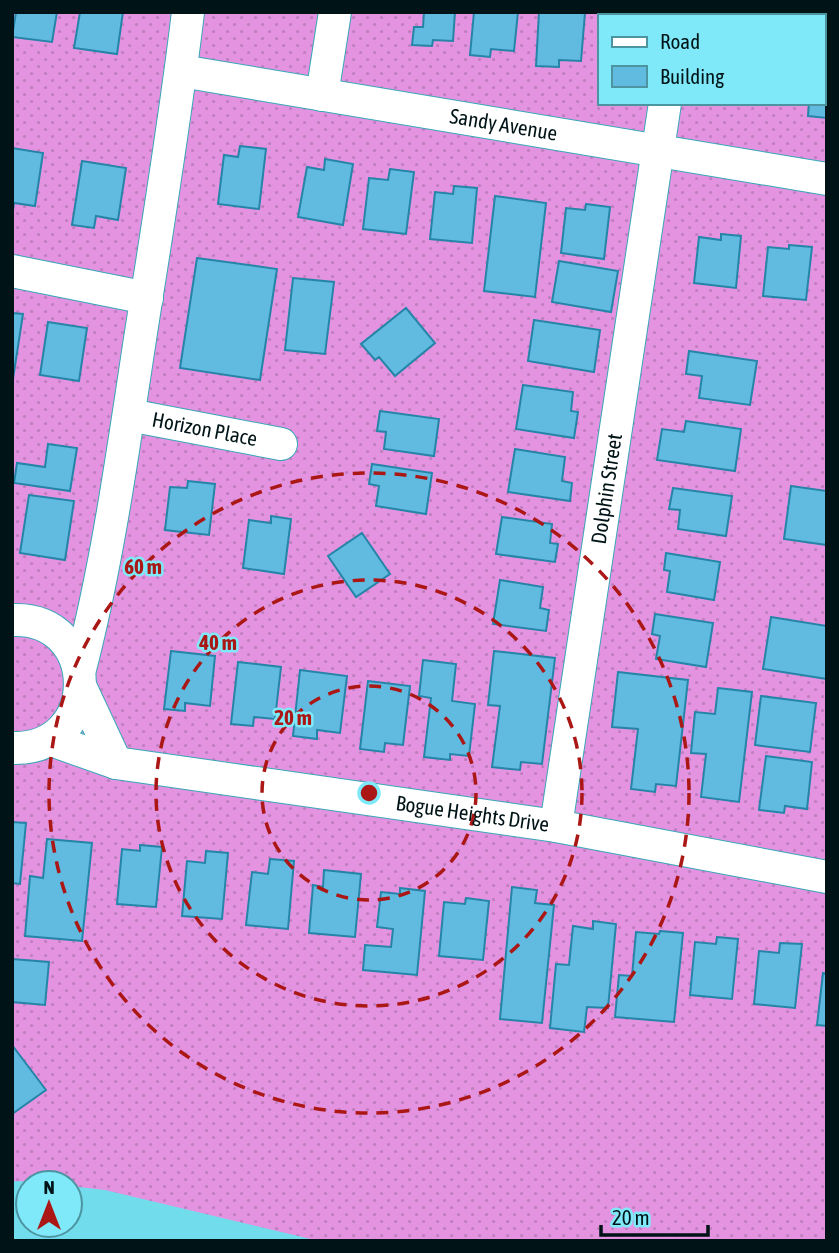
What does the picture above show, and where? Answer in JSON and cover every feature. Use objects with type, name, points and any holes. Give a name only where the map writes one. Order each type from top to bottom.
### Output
[{"type":"street","points":[[12,748],[36,746],[51,740],[68,724],[77,707],[97,603],[147,298],[188,12]]},
{"type":"street","points":[[322,95],[335,12]]},
{"type":"street","name":"Sandy Avenue","points":[[181,71],[827,179]]},
{"type":"street","name":"Dolphin Street","points":[[556,826],[665,105]]},
{"type":"street","points":[[12,271],[147,298]]},
{"type":"street","name":"Horizon Place","points":[[128,415],[281,444]]},
{"type":"street","points":[[21,621],[97,603]]},
{"type":"street","points":[[21,621],[60,636],[73,652],[81,679],[116,763]]},
{"type":"street","name":"Bogue Heights Drive","points":[[51,740],[116,763],[556,826],[827,877]]},
{"type":"shaded area","points":[[12,12],[827,12],[827,1241],[319,1241],[105,1190],[84,1188],[84,1169],[14,1169],[12,1181]]},
{"type":"building","points":[[16,12],[57,12],[52,42],[12,37]]},
{"type":"building","points":[[80,12],[123,12],[117,54],[74,48]]},
{"type":"building","points":[[424,12],[455,12],[453,41],[433,40],[432,46],[412,45],[414,27],[423,27]]},
{"type":"building","points":[[474,12],[518,12],[514,51],[491,49],[490,57],[470,55]]},
{"type":"building","points":[[539,12],[585,13],[581,61],[559,60],[559,67],[536,66]]},
{"type":"building","points":[[827,56],[827,118],[808,116],[809,105],[825,105]]},
{"type":"building","points":[[240,146],[266,149],[259,209],[218,204],[224,155],[238,157]]},
{"type":"building","points":[[12,148],[43,153],[35,206],[14,203],[13,210]]},
{"type":"building","points":[[325,159],[353,164],[343,225],[298,217],[307,167],[324,170]]},
{"type":"building","points":[[82,161],[126,168],[118,220],[96,216],[94,228],[72,225]]},
{"type":"building","points":[[390,169],[414,172],[406,234],[363,229],[369,178],[388,180]]},
{"type":"building","points":[[454,186],[477,188],[472,243],[430,239],[435,192],[453,194]]},
{"type":"building","points":[[495,196],[546,203],[535,297],[484,291]]},
{"type":"building","points":[[586,204],[610,207],[604,259],[561,253],[566,208],[585,210]]},
{"type":"building","points":[[721,234],[741,236],[736,288],[694,283],[699,237],[721,240]]},
{"type":"building","points":[[789,245],[812,247],[806,300],[763,296],[768,247],[789,249]]},
{"type":"building","points":[[197,258],[277,269],[260,380],[180,368]]},
{"type":"building","points":[[559,261],[618,271],[611,312],[552,302]]},
{"type":"building","points":[[293,278],[334,282],[325,354],[285,350]]},
{"type":"building","points":[[406,308],[435,343],[395,376],[379,357],[375,360],[361,344]]},
{"type":"building","points":[[12,313],[23,314],[13,379],[12,378]]},
{"type":"building","points":[[534,320],[600,330],[594,372],[528,361]]},
{"type":"building","points":[[48,322],[87,328],[79,381],[40,375]]},
{"type":"building","points":[[689,351],[757,361],[750,405],[699,398],[702,376],[686,374]]},
{"type":"building","points":[[523,385],[573,392],[571,411],[578,412],[574,438],[516,429]]},
{"type":"building","points":[[380,411],[439,419],[434,456],[384,449],[386,432],[377,431]]},
{"type":"building","points":[[686,421],[741,429],[735,471],[657,460],[662,429],[684,432]]},
{"type":"building","points":[[48,444],[77,448],[70,491],[14,483],[17,463],[45,467]]},
{"type":"building","points":[[515,449],[565,457],[562,481],[572,483],[570,501],[508,492]]},
{"type":"building","points":[[372,464],[432,473],[426,514],[376,506],[379,486],[369,484]]},
{"type":"building","points":[[188,481],[215,484],[209,535],[165,530],[170,487],[187,488]]},
{"type":"building","points":[[791,486],[827,491],[827,545],[784,539]]},
{"type":"building","points":[[673,488],[732,496],[726,536],[678,529],[680,510],[669,509]]},
{"type":"building","points":[[29,495],[74,501],[65,560],[20,553]]},
{"type":"building","points":[[271,516],[291,519],[284,574],[243,568],[249,520],[271,523]]},
{"type":"building","points":[[502,517],[552,524],[550,543],[558,544],[555,562],[496,554]]},
{"type":"building","points":[[362,533],[390,574],[356,597],[328,556]]},
{"type":"building","points":[[666,553],[720,562],[714,600],[667,592],[670,571],[664,570]]},
{"type":"building","points":[[500,580],[543,587],[540,608],[549,610],[546,631],[493,624]]},
{"type":"building","points":[[655,614],[713,623],[706,667],[656,659],[660,636],[652,634]]},
{"type":"building","points":[[771,617],[827,626],[827,679],[763,669]]},
{"type":"building","points":[[171,651],[215,656],[210,706],[185,703],[185,711],[164,709]]},
{"type":"building","points":[[494,651],[555,658],[542,764],[521,762],[520,770],[492,767],[500,706],[488,705]]},
{"type":"building","points":[[423,660],[456,664],[452,701],[475,704],[469,756],[450,754],[450,760],[424,757],[431,698],[419,696]]},
{"type":"building","points":[[238,662],[281,667],[275,719],[254,717],[253,726],[231,724]]},
{"type":"building","points":[[300,670],[347,676],[340,733],[317,730],[317,739],[293,736]]},
{"type":"building","points":[[618,672],[688,680],[676,786],[656,784],[655,792],[631,789],[638,729],[612,727]]},
{"type":"building","points":[[368,681],[410,686],[403,745],[385,743],[384,752],[360,749]]},
{"type":"building","points":[[718,688],[752,692],[739,802],[701,797],[706,754],[691,753],[695,712],[715,714]]},
{"type":"building","points":[[761,696],[816,703],[810,752],[755,745]]},
{"type":"building","points":[[766,756],[812,762],[807,809],[785,806],[784,813],[759,810]]},
{"type":"building","points":[[12,822],[26,823],[20,884],[12,883]]},
{"type":"building","points":[[47,839],[92,843],[82,941],[25,936],[30,876],[43,878]]},
{"type":"building","points":[[140,845],[162,847],[156,907],[117,904],[122,849],[140,851]]},
{"type":"building","points":[[206,851],[228,853],[222,919],[182,916],[187,861],[205,863]]},
{"type":"building","points":[[270,859],[294,861],[288,929],[246,925],[252,872],[268,874]]},
{"type":"building","points":[[324,870],[361,874],[355,937],[309,933],[313,885],[323,887]]},
{"type":"building","points":[[512,887],[537,890],[535,903],[554,905],[542,1023],[500,1019]]},
{"type":"building","points":[[400,888],[425,891],[417,975],[363,970],[365,945],[391,947],[393,929],[377,927],[381,892],[400,894]]},
{"type":"building","points":[[466,898],[489,901],[483,960],[439,956],[444,902],[465,904]]},
{"type":"building","points":[[593,921],[616,924],[608,1008],[587,1007],[584,1032],[550,1028],[556,964],[569,965],[573,926],[593,929]]},
{"type":"building","points":[[660,931],[683,933],[674,1022],[615,1017],[619,975],[632,976],[636,932],[659,934]]},
{"type":"building","points":[[717,937],[738,939],[732,999],[690,995],[695,942],[716,944]]},
{"type":"building","points":[[780,943],[802,944],[795,1008],[754,1004],[759,951],[779,953]]},
{"type":"building","points":[[12,959],[49,962],[45,1005],[12,1002]]},
{"type":"building","points":[[823,973],[827,974],[827,1026],[817,1025]]},
{"type":"building","points":[[12,1045],[46,1090],[12,1114]]}]
